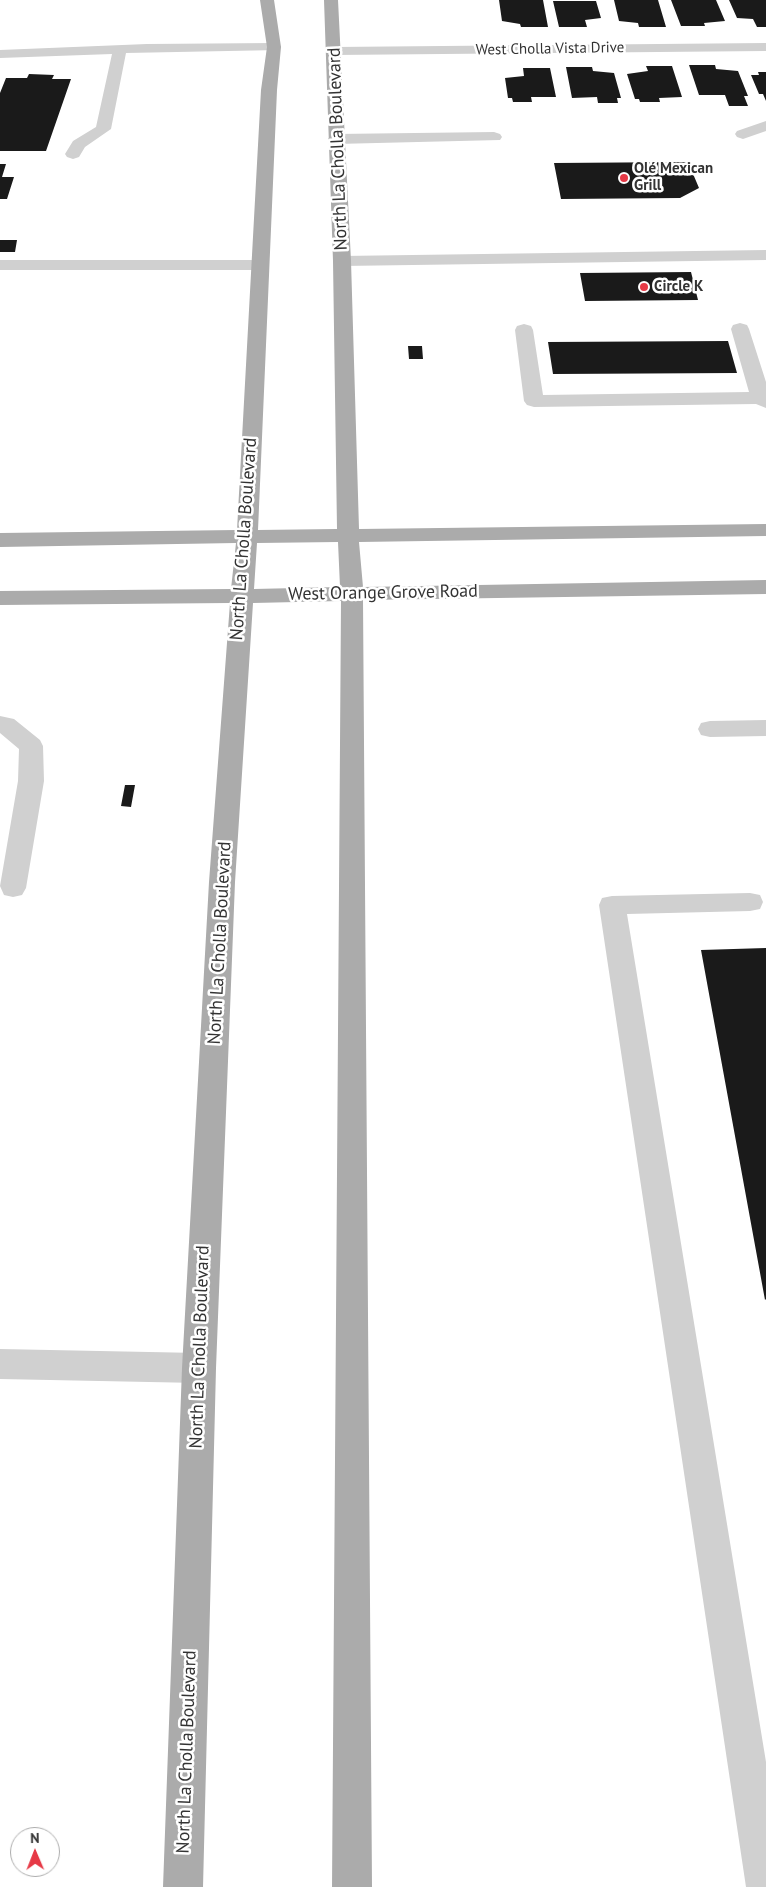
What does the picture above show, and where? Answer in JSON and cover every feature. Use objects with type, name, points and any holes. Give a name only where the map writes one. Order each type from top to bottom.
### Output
[{"type":"main road","name":"North La Cholla Boulevard","points":[[183,1887],[199,1368],[222,882],[247,538],[269,90],[274,47],[267,0]]},
{"type":"main road","name":"North La Cholla Boulevard","points":[[331,0],[335,51],[348,536],[352,593],[352,1887]]},
{"type":"main road","points":[[0,540],[766,530]]},
{"type":"main road","name":"West Orange Grove Road","points":[[0,598],[766,587]]},
{"type":"street","points":[[0,54],[120,49],[274,47]]},
{"type":"street","name":"West Cholla Vista Drive","points":[[335,51],[766,47]]},
{"type":"street","points":[[73,154],[79,144],[103,129],[120,49]]},
{"type":"street","points":[[743,134],[766,126]]},
{"type":"street","points":[[336,140],[494,137]]},
{"type":"street","points":[[342,261],[766,255]]},
{"type":"street","points":[[0,266],[260,265]]},
{"type":"street","points":[[524,330],[534,401],[763,400],[740,329]]},
{"type":"street","points":[[0,724],[5,724],[31,746],[31,780],[13,888]]},
{"type":"street","points":[[710,729],[766,728]]},
{"type":"street","points":[[750,902],[612,905],[766,1887]]},
{"type":"street","points":[[0,1364],[199,1368]]},
{"type":"building","points":[[499,0],[543,0],[548,27],[521,27],[520,24],[502,21]]},
{"type":"building","points":[[614,0],[658,0],[666,27],[639,27],[638,23],[619,21]]},
{"type":"building","points":[[671,0],[716,0],[725,21],[704,23],[705,26],[681,26]]},
{"type":"building","points":[[729,0],[766,0],[766,27],[757,27],[753,19],[737,18]]},
{"type":"building","points":[[553,1],[596,1],[601,18],[585,20],[587,27],[559,27]]},
{"type":"building","points":[[689,65],[715,65],[716,69],[738,71],[748,96],[744,96],[748,106],[729,106],[725,95],[699,95]]},
{"type":"building","points":[[646,66],[672,66],[682,97],[659,98],[660,102],[640,102],[639,99],[635,99],[627,74],[648,71]]},
{"type":"building","points":[[566,67],[592,67],[593,71],[614,73],[621,98],[617,98],[618,103],[598,103],[597,97],[572,98]]},
{"type":"building","points":[[523,68],[550,68],[556,97],[531,97],[532,102],[513,102],[512,98],[508,98],[505,78],[524,76]]},
{"type":"building","points":[[758,72],[766,72],[766,101],[763,94],[759,94],[751,75],[759,75]]},
{"type":"building","points":[[29,74],[54,75],[52,79],[71,79],[46,151],[0,151],[0,93],[6,78],[27,78]]},
{"type":"building","points":[[688,162],[699,188],[680,198],[561,199],[554,163]]},
{"type":"building","points":[[0,164],[6,164],[2,177],[14,177],[7,199],[0,199]]},
{"type":"building","points":[[0,240],[17,240],[15,252],[0,252]]},
{"type":"building","points":[[691,272],[698,300],[585,301],[580,273]]},
{"type":"building","points":[[728,341],[737,373],[553,374],[548,342]]},
{"type":"building","points":[[408,346],[422,346],[423,359],[409,359]]},
{"type":"building","points":[[125,785],[135,785],[131,807],[121,806]]},
{"type":"building","points":[[766,948],[766,1299],[765,1300],[701,950]]},
{"type":"place","name":"Olé Mexican Grill","points":[[624,178]]},
{"type":"place","name":"Circle K","points":[[644,287]]}]
